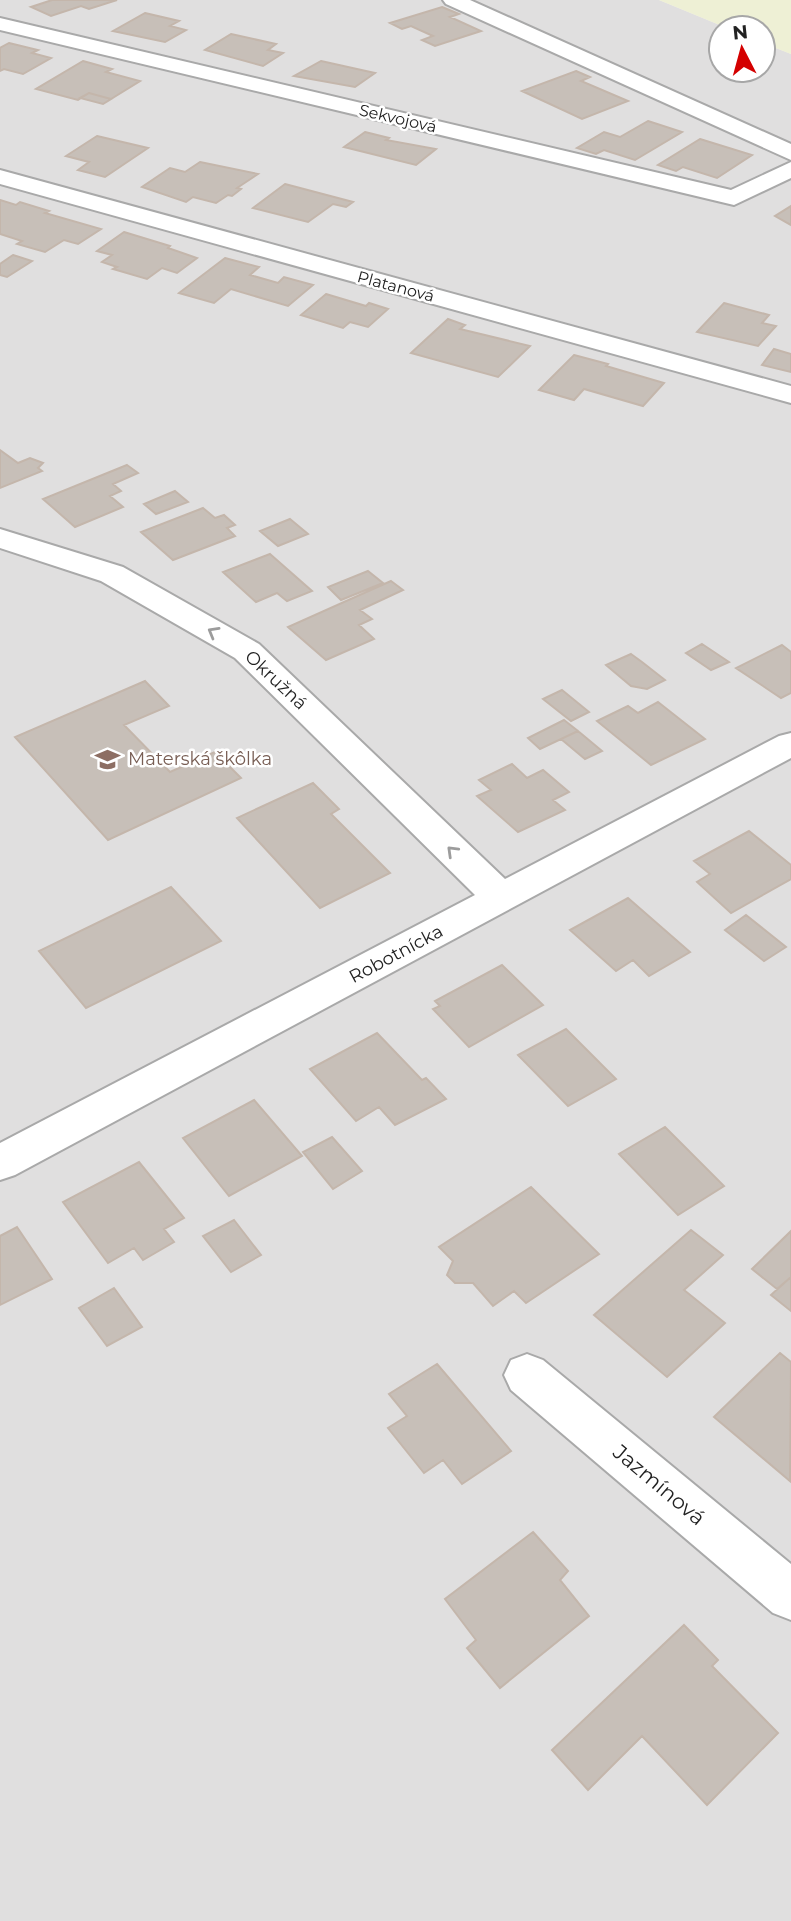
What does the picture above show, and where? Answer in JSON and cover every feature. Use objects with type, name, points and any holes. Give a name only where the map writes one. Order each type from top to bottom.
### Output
[{"type":"street","points":[[453,0],[791,153]]},
{"type":"street","name":"Sekvojová","points":[[0,24],[734,198],[791,169]]},
{"type":"street","name":"Platanová","points":[[0,177],[791,395]]},
{"type":"street","name":"Okružná","points":[[0,538],[112,574],[247,651],[501,898]]},
{"type":"street","name":"Robotnícka","points":[[0,1163],[791,744]]},
{"type":"street","name":"Jazmínová","points":[[527,1376],[791,1595]]},
{"type":"shaded area","points":[[0,0],[659,0],[707,20],[707,84],[777,84],[777,48],[791,54],[791,1921],[0,1921]]},
{"type":"green space","points":[[659,0],[791,0],[791,54],[777,48],[777,14],[707,14],[707,20]]},
{"type":"building","points":[[52,0],[117,0],[89,9],[81,6],[51,16],[31,7]]},
{"type":"building","points":[[442,7],[459,14],[450,17],[481,31],[435,46],[422,40],[433,36],[411,26],[402,29],[390,23]]},
{"type":"building","points":[[145,13],[179,21],[170,26],[186,30],[165,42],[113,31]]},
{"type":"building","points":[[231,34],[276,44],[268,50],[283,53],[263,66],[205,50]]},
{"type":"building","points":[[9,43],[38,50],[32,53],[51,58],[23,74],[4,69],[0,71],[0,48]]},
{"type":"building","points":[[83,61],[112,69],[106,72],[140,81],[111,99],[89,93],[78,100],[36,89]]},
{"type":"building","points":[[321,61],[375,73],[355,87],[294,76]]},
{"type":"building","points":[[576,71],[590,77],[581,81],[628,101],[582,119],[522,91]]},
{"type":"building","points":[[89,93],[111,99],[103,104],[80,98]]},
{"type":"building","points":[[648,121],[682,132],[635,160],[604,150],[596,154],[577,148],[604,132],[620,137]]},
{"type":"building","points":[[365,132],[389,138],[386,140],[436,149],[416,165],[344,147]]},
{"type":"building","points":[[97,136],[148,148],[105,177],[78,170],[89,162],[66,156]]},
{"type":"building","points":[[700,139],[752,155],[717,178],[683,167],[676,171],[658,165]]},
{"type":"building","points":[[200,162],[258,174],[237,188],[241,189],[232,196],[228,195],[216,203],[193,197],[186,202],[142,187],[170,168],[185,172]]},
{"type":"building","points":[[285,184],[353,202],[346,207],[333,204],[308,222],[253,208]]},
{"type":"building","points":[[0,200],[16,205],[20,202],[49,211],[45,213],[101,229],[78,244],[64,240],[45,252],[17,244],[22,241],[0,234]]},
{"type":"building","points":[[791,206],[791,225],[775,216]]},
{"type":"building","points":[[124,232],[170,246],[168,248],[197,258],[177,273],[162,268],[147,279],[113,269],[117,267],[102,262],[112,255],[97,251]]},
{"type":"building","points":[[13,255],[32,261],[7,277],[0,275],[0,264]]},
{"type":"building","points":[[225,258],[259,267],[250,275],[278,283],[284,277],[313,285],[288,306],[231,289],[214,303],[179,293]]},
{"type":"building","points":[[326,294],[366,306],[369,303],[388,309],[368,327],[350,322],[343,328],[301,315]]},
{"type":"building","points":[[724,303],[769,315],[762,323],[776,326],[758,346],[697,332]]},
{"type":"building","points":[[448,319],[465,325],[460,329],[530,346],[498,377],[411,353]]},
{"type":"building","points":[[774,349],[791,354],[791,372],[762,365]]},
{"type":"building","points":[[574,355],[664,383],[643,406],[584,389],[574,400],[539,390]]},
{"type":"building","points":[[0,450],[18,463],[30,458],[43,463],[38,468],[42,471],[0,488]]},
{"type":"building","points":[[127,465],[138,473],[113,484],[121,491],[110,496],[123,507],[75,527],[43,499]]},
{"type":"building","points":[[175,491],[188,502],[156,514],[144,504]]},
{"type":"building","points":[[203,508],[215,518],[224,515],[235,525],[227,528],[235,536],[173,560],[141,532]]},
{"type":"building","points":[[290,519],[308,534],[278,546],[260,531]]},
{"type":"building","points":[[270,554],[312,591],[287,601],[277,593],[256,602],[223,572]]},
{"type":"building","points":[[368,571],[383,583],[341,600],[328,587]]},
{"type":"building","points":[[391,581],[403,590],[360,610],[372,619],[359,625],[374,639],[326,660],[288,627]]},
{"type":"building","points":[[702,644],[729,662],[711,670],[686,653]]},
{"type":"building","points":[[782,645],[791,652],[791,693],[781,698],[736,668]]},
{"type":"building","points":[[631,654],[665,680],[647,689],[631,686],[606,665]]},
{"type":"building","points":[[145,681],[169,706],[124,725],[170,772],[215,752],[241,778],[108,840],[15,737]]},
{"type":"building","points":[[562,690],[589,712],[571,721],[543,699]]},
{"type":"building","points":[[658,702],[705,739],[651,765],[597,721],[628,706],[638,713]]},
{"type":"building","points":[[564,720],[578,731],[540,749],[528,738]]},
{"type":"building","points":[[578,731],[602,751],[585,759],[561,739]]},
{"type":"building","points":[[512,764],[527,778],[543,770],[569,792],[553,800],[565,810],[518,832],[477,796],[491,790],[479,780]]},
{"type":"building","points":[[313,783],[339,809],[331,814],[390,873],[320,908],[237,818]]},
{"type":"building","points":[[749,831],[791,865],[791,879],[731,913],[697,882],[710,874],[694,861]]},
{"type":"building","points":[[171,887],[221,941],[86,1008],[39,951]]},
{"type":"building","points":[[628,898],[690,952],[649,976],[633,960],[616,971],[570,930]]},
{"type":"building","points":[[746,915],[786,947],[764,961],[725,930]]},
{"type":"building","points":[[502,965],[543,1005],[469,1047],[433,1009],[440,1006],[435,1001]]},
{"type":"building","points":[[566,1029],[616,1079],[568,1106],[518,1055]]},
{"type":"building","points":[[377,1033],[422,1080],[426,1078],[446,1099],[395,1125],[379,1107],[356,1121],[310,1069]]},
{"type":"building","points":[[254,1100],[302,1156],[229,1196],[183,1138]]},
{"type":"building","points":[[665,1127],[724,1186],[678,1215],[619,1154]]},
{"type":"building","points":[[332,1137],[362,1171],[333,1189],[303,1152]]},
{"type":"building","points":[[139,1162],[184,1218],[164,1229],[174,1242],[143,1260],[134,1248],[108,1263],[63,1202]]},
{"type":"building","points":[[531,1187],[599,1254],[526,1303],[514,1291],[493,1306],[473,1283],[455,1283],[447,1275],[453,1261],[439,1247]]},
{"type":"building","points":[[234,1220],[261,1255],[231,1272],[203,1236]]},
{"type":"building","points":[[17,1227],[52,1279],[0,1305],[0,1236]]},
{"type":"building","points":[[691,1230],[723,1255],[684,1290],[725,1323],[667,1377],[594,1315]]},
{"type":"building","points":[[791,1231],[791,1277],[777,1289],[752,1269]]},
{"type":"building","points":[[791,1277],[791,1311],[771,1295]]},
{"type":"building","points":[[114,1288],[142,1327],[107,1346],[79,1308]]},
{"type":"building","points":[[780,1353],[791,1362],[790,1481],[714,1417]]},
{"type":"building","points":[[437,1364],[511,1451],[462,1484],[443,1460],[424,1473],[388,1428],[407,1416],[389,1394]]},
{"type":"building","points":[[533,1532],[568,1571],[560,1580],[589,1616],[500,1688],[467,1648],[476,1640],[445,1599]]},
{"type":"building","points":[[684,1625],[718,1660],[712,1666],[778,1733],[707,1805],[642,1736],[588,1790],[552,1750]]},
{"type":"place","name":"Materská škôlka","points":[[108,759]]}]
